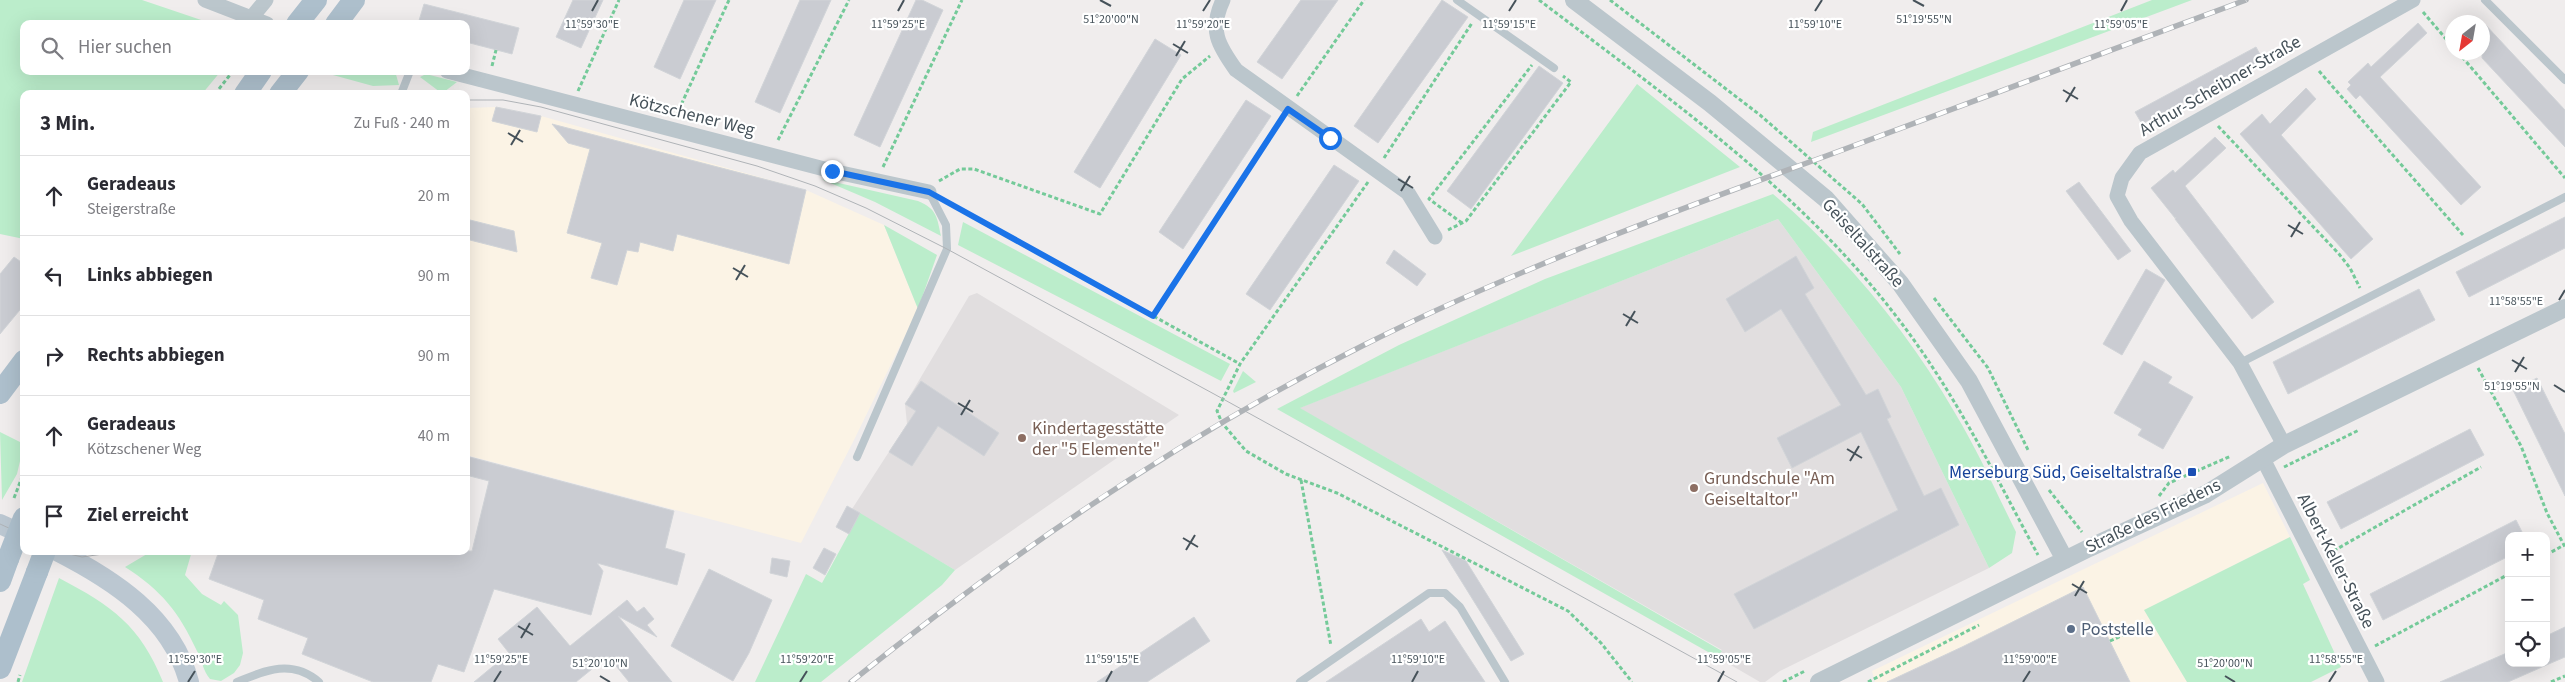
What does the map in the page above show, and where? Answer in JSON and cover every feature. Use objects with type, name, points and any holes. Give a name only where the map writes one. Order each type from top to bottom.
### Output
[{"type":"main road","points":[[300,20],[316,0]]},
{"type":"main road","points":[[339,20],[354,0]]},
{"type":"main road","points":[[247,90],[258,75]]},
{"type":"main road","points":[[283,90],[295,75]]},
{"type":"main road","points":[[0,393],[20,366]]},
{"type":"main road","points":[[0,581],[8,559],[19,508]]},
{"type":"main road","points":[[0,524],[20,533]]},
{"type":"main road","points":[[0,668],[43,555]]},
{"type":"main road","points":[[64,555],[109,581],[147,611],[166,634],[189,682]]},
{"type":"street","points":[[205,0],[258,20]]},
{"type":"street","points":[[252,17],[266,0]]},
{"type":"street","points":[[1223,0],[1215,24],[1220,48],[1236,70],[1408,193],[1435,237]]},
{"type":"street","name":"Geiseltalstraße","points":[[1574,0],[1710,104],[1826,199],[1888,269],[1938,334],[1969,381],[2066,560]]},
{"type":"street","name":"Arthur-Scheibner-Straße","points":[[2284,445],[2240,363],[2131,221],[2117,196],[2122,178],[2140,153],[2307,58],[2416,3]]},
{"type":"street","name":"Kötzschener Weg","points":[[462,75],[670,130],[876,181],[929,192]]},
{"type":"street","name":"Straße des Friedens","points":[[1820,682],[1840,678],[2046,570],[2206,494],[2262,457],[2284,445],[2565,308]]},
{"type":"street","name":"Albert-Keller-Straße","points":[[2262,457],[2377,682]]},
{"type":"lane","points":[[1456,0],[1554,68]]},
{"type":"lane","points":[[2485,0],[2565,80]]},
{"type":"lane","points":[[403,90],[408,75]]},
{"type":"lane","points":[[857,457],[946,249],[948,236],[946,225],[929,192]]},
{"type":"lane","points":[[2240,363],[2565,197]]},
{"type":"lane","points":[[1300,682],[1429,593],[1445,593],[1460,607],[1505,682]]},
{"type":"lane","points":[[237,682],[273,668],[308,672],[319,682]]},
{"type":"path","points":[[572,104],[619,0]]},
{"type":"path","points":[[670,130],[729,0]]},
{"type":"path","points":[[771,155],[849,0]]},
{"type":"path","points":[[876,181],[962,0]]},
{"type":"path","points":[[1153,316],[1288,109],[1364,0]]},
{"type":"path","points":[[1539,0],[1713,132],[1809,216],[1868,282],[1908,331],[1947,389],[2046,570]]},
{"type":"path","points":[[2416,3],[2445,38]]},
{"type":"path","points":[[1478,14],[1376,171],[1240,364],[1217,411],[1222,423],[1246,451],[1286,474],[1337,493],[1568,611],[1600,644],[1632,682]]},
{"type":"path","points":[[1220,48],[1182,79],[1100,214],[974,169],[960,169],[936,183],[929,192],[1240,364]]},
{"type":"path","points":[[1462,223],[1429,198],[1538,57]]},
{"type":"path","points":[[2307,58],[2471,245]]},
{"type":"path","points":[[2465,60],[2565,178]]},
{"type":"path","points":[[1435,237],[1462,223],[1571,82],[1554,68]]},
{"type":"path","points":[[218,90],[230,75]]},
{"type":"path","points":[[2207,115],[2339,254],[2350,268],[2366,299]]},
{"type":"path","points":[[2470,354],[2521,446],[2547,513],[2564,546],[2550,553]]},
{"type":"path","points":[[2314,562],[2481,466]]},
{"type":"path","points":[[1301,480],[1334,660]]},
{"type":"path","points":[[2362,653],[2505,576]]},
{"type":"path","points":[[2110,641],[2132,631]]},
{"type":"path","points":[[2551,682],[2565,676]]},
{"type":"shaded area","points":[[496,107],[541,116],[806,190],[884,225],[918,309],[801,543],[470,456],[470,108]]},
{"type":"shaded area","name":"Grundschule \"Am Geiseltaltor\"","points":[[1778,219],[1901,387],[1989,568],[1780,671],[1765,682],[1760,682],[1717,657],[1722,650],[1299,408]]},
{"type":"shaded area","name":"Kindertagesstätte der \"5 Elemente\"","points":[[977,293],[1179,415],[955,570],[852,509],[907,424],[905,404],[969,296]]},
{"type":"shaded area","points":[[2263,483],[2290,537],[2145,610],[2187,682],[1875,682],[1872,671]]},
{"type":"green space","points":[[0,0],[142,0],[201,20],[20,20],[20,75],[218,75],[205,90],[20,90],[20,238],[0,234]]},
{"type":"green space","points":[[2152,0],[2192,0],[1811,142],[1813,132]]},
{"type":"green space","points":[[333,75],[396,75],[399,85],[373,86]]},
{"type":"green space","points":[[430,75],[457,82],[447,90],[437,90],[420,77]]},
{"type":"green space","points":[[1637,84],[1740,167],[1511,256]]},
{"type":"green space","points":[[821,179],[918,201],[929,207],[935,214],[941,236],[875,202]]},
{"type":"green space","points":[[1773,194],[1825,243],[1873,296],[1916,352],[1963,427],[2016,532],[2012,553],[1989,568],[1901,387],[1778,219],[1300,408],[1722,651],[1717,657],[1277,409],[1399,345],[1545,279]]},
{"type":"green space","points":[[963,222],[1230,364],[1221,381],[958,245]]},
{"type":"green space","points":[[884,225],[937,255],[918,309]]},
{"type":"green space","points":[[1243,371],[1256,382],[1234,393],[1233,391]]},
{"type":"green space","points":[[0,432],[20,442],[20,461],[17,474],[2,500]]},
{"type":"green space","points":[[860,513],[955,570],[942,585],[821,682],[755,682],[806,574],[822,583]]},
{"type":"green space","points":[[2290,537],[2310,580],[2303,584],[2341,667],[2311,682],[2187,682],[2144,610]]},
{"type":"green space","points":[[145,555],[191,555],[185,575],[202,594],[221,605],[224,601],[238,615],[243,653],[240,665],[234,673],[221,681],[210,679],[199,654],[176,613],[159,593],[125,567]]},
{"type":"green space","points":[[59,578],[109,608],[134,631],[154,662],[163,682],[22,682]]},
{"type":"building","points":[[573,0],[603,0],[581,48],[556,37]]},
{"type":"building","points":[[684,0],[716,0],[680,79],[654,67]]},
{"type":"building","points":[[800,0],[831,0],[780,113],[755,102]]},
{"type":"building","points":[[916,0],[922,0],[943,10],[880,147],[854,135]]},
{"type":"building","points":[[1301,0],[1338,0],[1282,79],[1257,62]]},
{"type":"building","points":[[1442,0],[1468,17],[1378,143],[1354,126]]},
{"type":"building","points":[[424,4],[519,28],[512,54],[470,43],[470,20],[419,20]]},
{"type":"building","points":[[2418,23],[2427,33],[2380,77],[2481,187],[2461,205],[2360,95],[2356,99],[2347,89],[2351,85],[2348,82],[2368,63],[2371,67]]},
{"type":"building","points":[[2490,30],[2565,110],[2565,147],[2484,60],[2490,60]]},
{"type":"building","points":[[1155,39],[1181,55],[1100,188],[1074,172]]},
{"type":"building","points":[[2256,47],[2263,60],[2142,124],[2135,112]]},
{"type":"building","points":[[1539,66],[1563,83],[1471,209],[1447,191]]},
{"type":"building","points":[[2306,88],[2316,99],[2281,135],[2373,239],[2351,259],[2240,134],[2262,114],[2270,124]]},
{"type":"building","points":[[1246,100],[1271,116],[1183,249],[1159,232]]},
{"type":"building","points":[[496,107],[541,116],[537,132],[492,121]]},
{"type":"building","points":[[552,124],[806,190],[789,264],[677,234],[673,251],[640,242],[638,252],[627,250],[617,285],[591,278],[602,243],[567,233],[590,149],[568,143]]},
{"type":"building","points":[[2215,137],[2226,148],[2185,186],[2274,302],[2252,319],[2175,219],[2176,217],[2151,188],[2173,170],[2175,173]]},
{"type":"building","points":[[1334,165],[1359,181],[1270,310],[1246,294]]},
{"type":"building","points":[[2079,182],[2131,251],[2118,260],[2066,191]]},
{"type":"building","points":[[2565,217],[2565,248],[2469,297],[2456,272]]},
{"type":"building","points":[[470,220],[514,231],[517,252],[470,240]]},
{"type":"building","points":[[1394,250],[1426,274],[1417,286],[1386,263]]},
{"type":"building","points":[[1796,256],[1814,288],[1805,294],[1866,395],[1878,389],[1891,417],[1887,419],[1924,496],[1941,488],[1959,525],[1754,629],[1734,594],[1898,510],[1861,432],[1792,468],[1777,438],[1841,405],[1781,309],[1745,332],[1726,299]]},
{"type":"building","points":[[14,257],[20,261],[20,310],[0,334],[0,274]]},
{"type":"building","points":[[2146,269],[2165,280],[2122,355],[2103,344]]},
{"type":"building","points":[[2419,289],[2435,320],[2288,394],[2273,362]]},
{"type":"building","points":[[2144,361],[2172,377],[2168,383],[2193,397],[2163,449],[2138,435],[2142,429],[2114,413]]},
{"type":"building","points":[[2537,378],[2565,434],[2565,496],[2513,390]]},
{"type":"building","points":[[921,381],[999,433],[984,456],[938,426],[912,466],[889,452],[916,411],[905,404]]},
{"type":"building","points":[[2470,429],[2484,455],[2341,529],[2327,502]]},
{"type":"building","points":[[470,457],[674,511],[665,548],[685,554],[677,585],[597,563],[603,571],[591,615],[494,589],[464,672],[438,664],[431,682],[373,682],[302,654],[308,638],[258,619],[264,600],[209,579],[218,555],[470,555],[489,481],[470,476]]},
{"type":"building","points":[[847,506],[860,513],[849,534],[836,527]]},
{"type":"building","points":[[2516,520],[2522,532],[2505,532],[2505,558],[2383,620],[2370,594]]},
{"type":"building","points":[[824,548],[836,554],[825,575],[813,568]]},
{"type":"building","points":[[1442,550],[1466,561],[1524,654],[1511,661]]},
{"type":"building","points":[[772,558],[790,561],[787,577],[770,573]]},
{"type":"building","points":[[709,569],[772,600],[749,653],[733,681],[671,646]]},
{"type":"building","points":[[2083,587],[2130,682],[1887,682],[1962,647]]},
{"type":"building","points":[[627,600],[637,612],[644,607],[654,619],[647,625],[657,637],[618,616],[672,682],[629,682],[608,656],[576,682],[474,682],[509,653],[498,639],[537,607],[570,646]]},
{"type":"building","points":[[1194,617],[1210,641],[1147,682],[1097,682]]},
{"type":"building","points":[[1421,619],[1429,632],[1445,621],[1485,682],[1326,682]]},
{"type":"building","points":[[2565,627],[2565,657],[2550,664],[2550,634]]},
{"type":"building","points":[[2505,654],[2505,667],[2542,667],[2508,682],[2440,682]]},
{"type":"tram line","points":[[470,100],[503,100],[541,107],[757,166],[815,186],[866,208],[947,249],[1214,394],[1737,682]]},
{"type":"tram line","points":[[0,524],[20,533]]},
{"type":"tram line","points":[[74,555],[82,557],[96,555]]},
{"type":"railway","points":[[851,682],[972,588],[1098,500],[1227,419],[1362,346],[1475,293],[1591,244],[2246,0]]},
{"type":"place","name":"Kindertagesstätte der \"5 Elemente\"","points":[[1022,438]]},
{"type":"place","name":"Merseburg Süd, Geiseltalstraße","points":[[2192,472]]},
{"type":"place","name":"Grundschule \"Am Geiseltaltor\"","points":[[1694,488]]},
{"type":"place","name":"Poststelle","points":[[2071,629]]},
{"type":"route","points":[[832,171],[929,192],[1153,316],[1288,109],[1330,138]]}]
